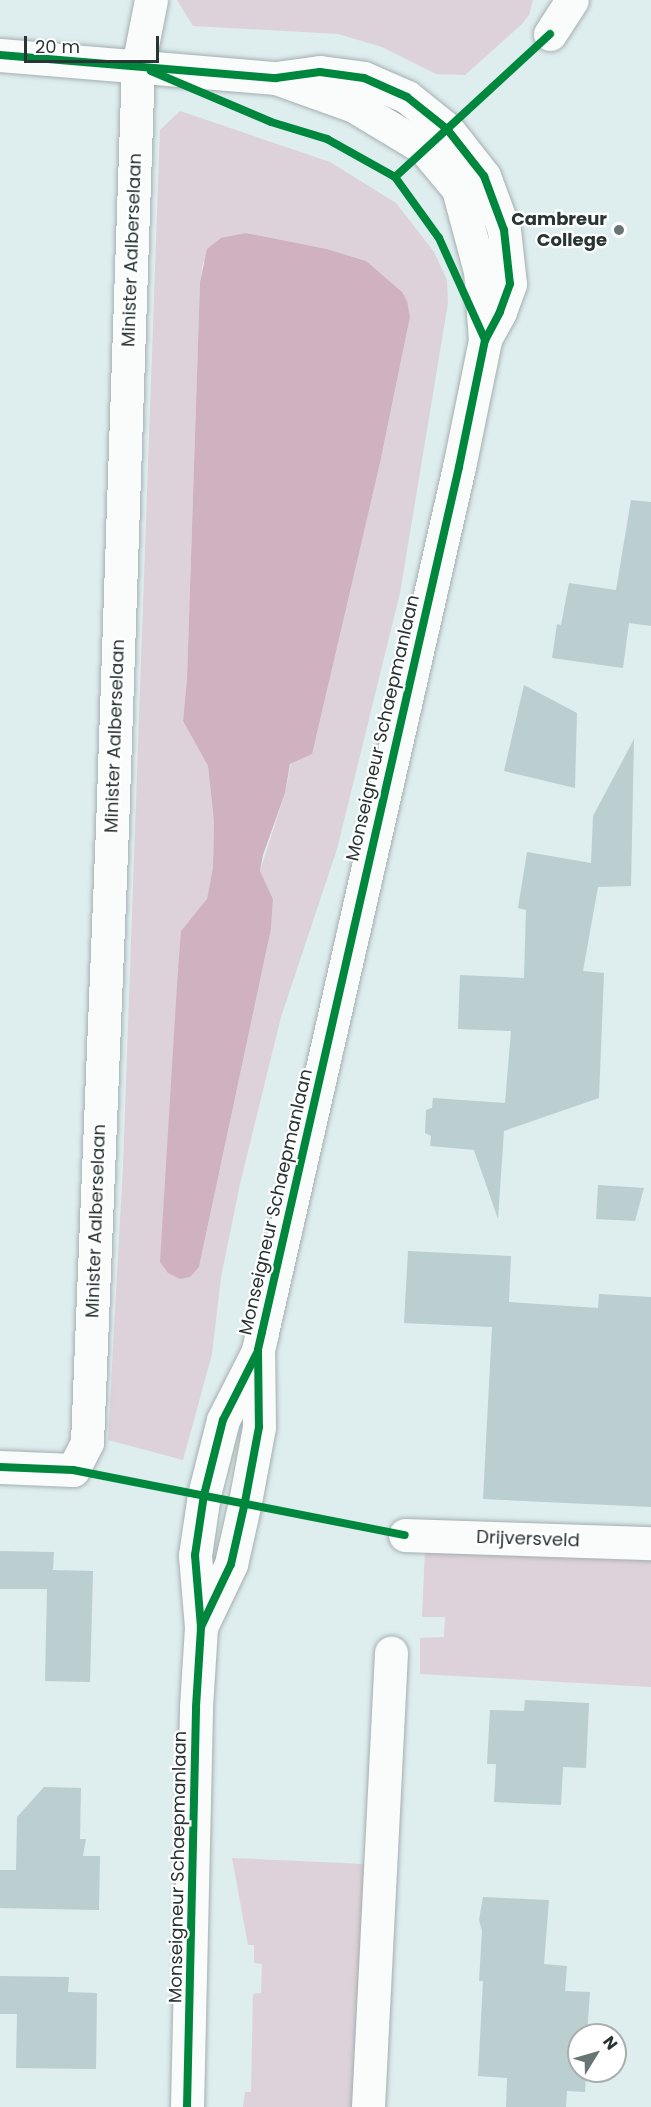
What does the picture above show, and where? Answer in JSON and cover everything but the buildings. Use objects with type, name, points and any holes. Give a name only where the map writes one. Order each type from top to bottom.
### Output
[{"type":"main road","name":"Minister Aalberselaan","points":[[0,1467],[73,1470],[87,1442],[113,792],[138,66],[151,0]]},
{"type":"main road","points":[[550,33],[572,0]]},
{"type":"main road","name":"Monseigneur Schaepmanlaan","points":[[0,56],[276,78],[435,139],[458,189],[480,271],[485,340],[459,467],[258,1350],[222,1420],[204,1495],[195,1555],[201,1627],[196,1707],[188,2107]]},
{"type":"main road","name":"Drijversveld","points":[[405,1535],[651,1543]]},
{"type":"main road","points":[[369,2107],[391,1653]]},
{"type":"shaded area","points":[[177,0],[533,0],[529,15],[522,24],[465,75],[436,74],[382,47],[338,34],[193,26]]},
{"type":"shaded area","points":[[180,111],[330,162],[396,203],[434,252],[447,280],[448,303],[400,593],[337,849],[281,1017],[240,1184],[221,1277],[212,1354],[183,1460],[108,1440],[123,1166],[160,130]],"holes":[[[246,233],[327,249],[366,261],[410,317],[380,463],[335,651],[298,759],[291,764],[285,793],[260,871],[273,899],[271,929],[199,1267],[181,931],[207,900],[213,867],[214,822],[208,766],[183,721],[187,679],[200,282],[203,262]]]},
{"type":"shaded area","points":[[246,233],[327,249],[366,261],[402,292],[407,301],[410,317],[380,463],[312,754],[290,764],[285,793],[263,855],[260,871],[273,899],[271,929],[199,1267],[190,1277],[180,1279],[168,1273],[160,1262],[181,931],[207,899],[213,867],[214,822],[208,766],[183,721],[187,679],[200,282],[207,249],[221,238]]},
{"type":"shaded area","points":[[425,1549],[651,1558],[651,1687],[420,1674],[420,1638],[444,1637],[445,1617],[422,1617]]},
{"type":"shaded area","points":[[232,1858],[364,1864],[353,2107],[243,2107],[245,2092],[251,2092],[253,1994],[261,1993],[262,1964],[254,1963],[254,1945],[248,1945]]},
{"type":"cycle path","points":[[395,177],[550,34]]},
{"type":"cycle path","points":[[0,55],[276,78],[320,72],[364,78],[407,97],[447,129],[484,176],[504,230],[510,284],[500,312],[485,340],[459,467],[258,1350],[259,1427],[231,1564],[201,1627]]},
{"type":"cycle path","points":[[151,71],[271,122],[327,139],[395,177],[439,238],[485,340]]},
{"type":"cycle path","points":[[187,2107],[196,1707],[201,1627],[195,1555],[204,1495],[223,1420],[257,1353]]},
{"type":"cycle path","points":[[0,1467],[73,1470],[405,1535]]},
{"type":"place","name":"Cambreur College","points":[[619,230]]}]
